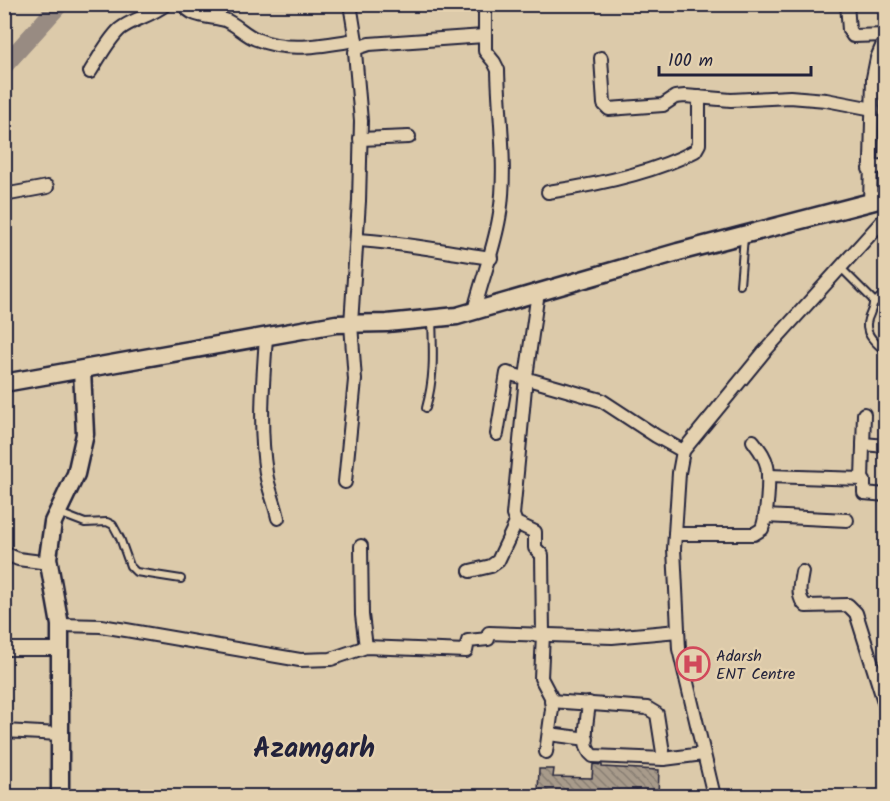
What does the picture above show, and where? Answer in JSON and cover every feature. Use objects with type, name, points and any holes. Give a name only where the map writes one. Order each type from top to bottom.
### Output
[{"type":"street","points":[[90,72],[122,28],[148,16],[166,4]]},
{"type":"street","points":[[184,4],[191,13],[227,21],[246,35],[299,49],[484,36]]},
{"type":"street","points":[[345,482],[355,380],[351,324],[357,240],[360,139],[360,96],[355,57],[357,44],[350,4]]},
{"type":"street","points":[[474,311],[480,284],[491,258],[500,212],[502,176],[497,67],[486,54],[485,4]]},
{"type":"street","points":[[4,383],[336,324],[387,323],[457,316],[744,235],[878,201],[869,169],[874,69],[885,36],[850,34],[847,4]]},
{"type":"street","points":[[601,58],[604,104],[609,110],[663,105],[678,96],[731,100],[789,97],[826,100],[873,109]]},
{"type":"street","points":[[548,192],[584,187],[646,170],[695,151],[699,144],[699,97]]},
{"type":"street","points":[[360,139],[409,137]]},
{"type":"street","points":[[869,169],[885,165]]},
{"type":"street","points":[[4,195],[47,187]]},
{"type":"street","points":[[714,796],[680,649],[678,631],[674,549],[679,473],[683,451],[764,352],[885,217]]},
{"type":"street","points":[[357,240],[392,242],[491,258]]},
{"type":"street","points":[[538,292],[526,377],[513,515],[516,523],[535,532],[535,548],[542,555],[542,678],[551,700],[546,752]]},
{"type":"street","points":[[266,337],[261,408],[264,454],[268,484],[278,518]]},
{"type":"street","points":[[60,796],[60,625],[49,563],[53,522],[76,474],[85,434],[82,370]]},
{"type":"street","points":[[497,434],[507,373],[608,404],[683,451]]},
{"type":"street","points":[[864,414],[862,479],[864,493],[885,495]]},
{"type":"street","points":[[675,534],[754,534],[762,529],[768,476],[764,458],[753,441]]},
{"type":"street","points":[[863,444],[885,446]]},
{"type":"street","points":[[768,476],[862,479]]},
{"type":"street","points":[[765,516],[847,520]]},
{"type":"street","points":[[470,571],[491,566],[498,561],[516,523]]},
{"type":"street","points":[[361,546],[362,615],[366,647]]},
{"type":"street","points":[[4,553],[18,559],[49,563]]},
{"type":"street","points":[[802,572],[799,592],[802,603],[806,606],[848,605],[856,613],[885,708]]},
{"type":"street","points":[[60,625],[101,626],[300,660],[331,658],[366,647],[466,651],[468,641],[488,639],[489,633],[612,637],[678,631]]},
{"type":"street","points":[[4,649],[60,649]]},
{"type":"street","points":[[551,700],[653,710],[657,714],[664,759]]},
{"type":"street","points":[[589,703],[587,751],[593,756],[664,759],[703,754]]},
{"type":"street","points":[[4,731],[60,734]]},
{"type":"street","points":[[549,734],[587,740]]},
{"type":"lane","points":[[740,285],[744,235]]},
{"type":"lane","points":[[840,267],[870,295],[874,303]]},
{"type":"lane","points":[[885,292],[874,303],[867,330],[871,338],[885,352]]},
{"type":"lane","points":[[426,408],[433,385],[432,319]]},
{"type":"lane","points":[[58,512],[85,523],[107,522],[112,525],[120,538],[130,566],[136,572],[181,579]]},
{"type":"building","points":[[698,653],[702,670],[693,672],[689,655]]},
{"type":"building","points":[[593,764],[602,765],[602,767],[659,770],[658,796],[601,793],[601,796],[551,796],[551,793],[538,792],[539,769],[554,769],[553,777],[592,778]]},
{"type":"waterway","points":[[4,66],[60,4]]},
{"type":"place","name":"Adarsh ENT Centre","points":[[693,664]]},
{"type":"district","name":"Azamgarh","points":[[314,747]]}]
